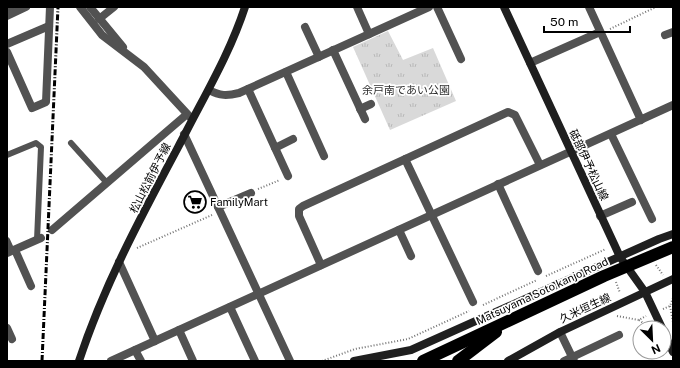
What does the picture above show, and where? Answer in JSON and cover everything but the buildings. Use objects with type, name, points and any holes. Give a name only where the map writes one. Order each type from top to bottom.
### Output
[{"type":"highway","name":"Matsuyama Soto kanjo Road","points":[[423,361],[611,273],[673,248]]},
{"type":"highway","points":[[458,361],[515,318]]},
{"type":"main road","name":"松山松前伊予線","points":[[78,361],[93,319],[120,258],[184,134],[190,117],[210,90],[237,30],[245,7]]},
{"type":"main road","name":"砥部伊予松山線","points":[[504,7],[620,257],[645,292],[658,320]]},
{"type":"main road","points":[[380,361],[411,350],[673,234]]},
{"type":"main road","name":"久米垣生線","points":[[508,361],[560,332],[673,279]]},
{"type":"main road","points":[[354,361],[411,350]]},
{"type":"street","points":[[7,9],[11,7]]},
{"type":"street","points":[[7,16],[26,7]]},
{"type":"street","points":[[7,52],[32,108],[46,102],[50,7]]},
{"type":"street","points":[[80,7],[102,35],[136,60]]},
{"type":"street","points":[[52,230],[107,183],[190,117],[179,103],[136,60],[90,7]]},
{"type":"street","points":[[99,19],[114,7]]},
{"type":"street","points":[[357,7],[369,34]]},
{"type":"street","points":[[210,90],[218,94],[228,96],[248,89],[369,34],[414,10],[429,7]]},
{"type":"street","points":[[437,7],[461,59]]},
{"type":"street","points":[[589,7],[642,120]]},
{"type":"street","points":[[7,44],[49,26]]},
{"type":"street","points":[[305,27],[319,57]]},
{"type":"street","points":[[530,63],[600,32]]},
{"type":"street","points":[[333,50],[365,119]]},
{"type":"street","points":[[286,72],[324,156]]},
{"type":"street","points":[[248,89],[288,176]]},
{"type":"street","points":[[360,109],[371,104]]},
{"type":"street","points":[[111,361],[673,105]]},
{"type":"street","points":[[321,265],[299,216],[299,209],[404,159],[508,112],[515,115],[540,165]]},
{"type":"street","points":[[184,134],[290,361]]},
{"type":"street","points":[[611,134],[652,219]]},
{"type":"street","points":[[275,148],[294,139]]},
{"type":"street","points":[[404,159],[432,214],[474,306]]},
{"type":"street","points":[[498,184],[538,272]]},
{"type":"street","points":[[219,209],[251,192]]},
{"type":"street","points":[[600,216],[632,202]]},
{"type":"street","points":[[399,230],[411,256]]},
{"type":"street","points":[[31,286],[11,251],[39,239]]},
{"type":"street","points":[[120,258],[155,341]]},
{"type":"street","points":[[230,307],[255,361]]},
{"type":"street","points":[[7,328],[12,339]]},
{"type":"street","points":[[179,330],[193,361]]},
{"type":"street","points":[[560,332],[570,360],[619,335]]},
{"type":"street","points":[[135,350],[141,361]]},
{"type":"lane","points":[[7,155],[36,142],[41,147],[39,239]]},
{"type":"lane","points":[[72,143],[107,183]]},
{"type":"lane","points":[[7,240],[11,251]]},
{"type":"path","points":[[600,32],[656,7]]},
{"type":"path","points":[[251,192],[288,176]]},
{"type":"path","points":[[120,258],[219,209]]},
{"type":"path","points":[[322,361],[355,349],[408,339],[474,306],[601,250],[615,246]]},
{"type":"path","points":[[673,298],[670,306],[673,322]]},
{"type":"path","points":[[616,315],[638,320],[670,306]]},
{"type":"green space","name":"余戸南であい公園","points":[[388,31],[403,60],[433,48],[456,101],[390,130],[353,47]]},
{"type":"railway","points":[[42,361],[58,7]]},
{"type":"place","name":"FamilyMart","points":[[195,202]]}]
